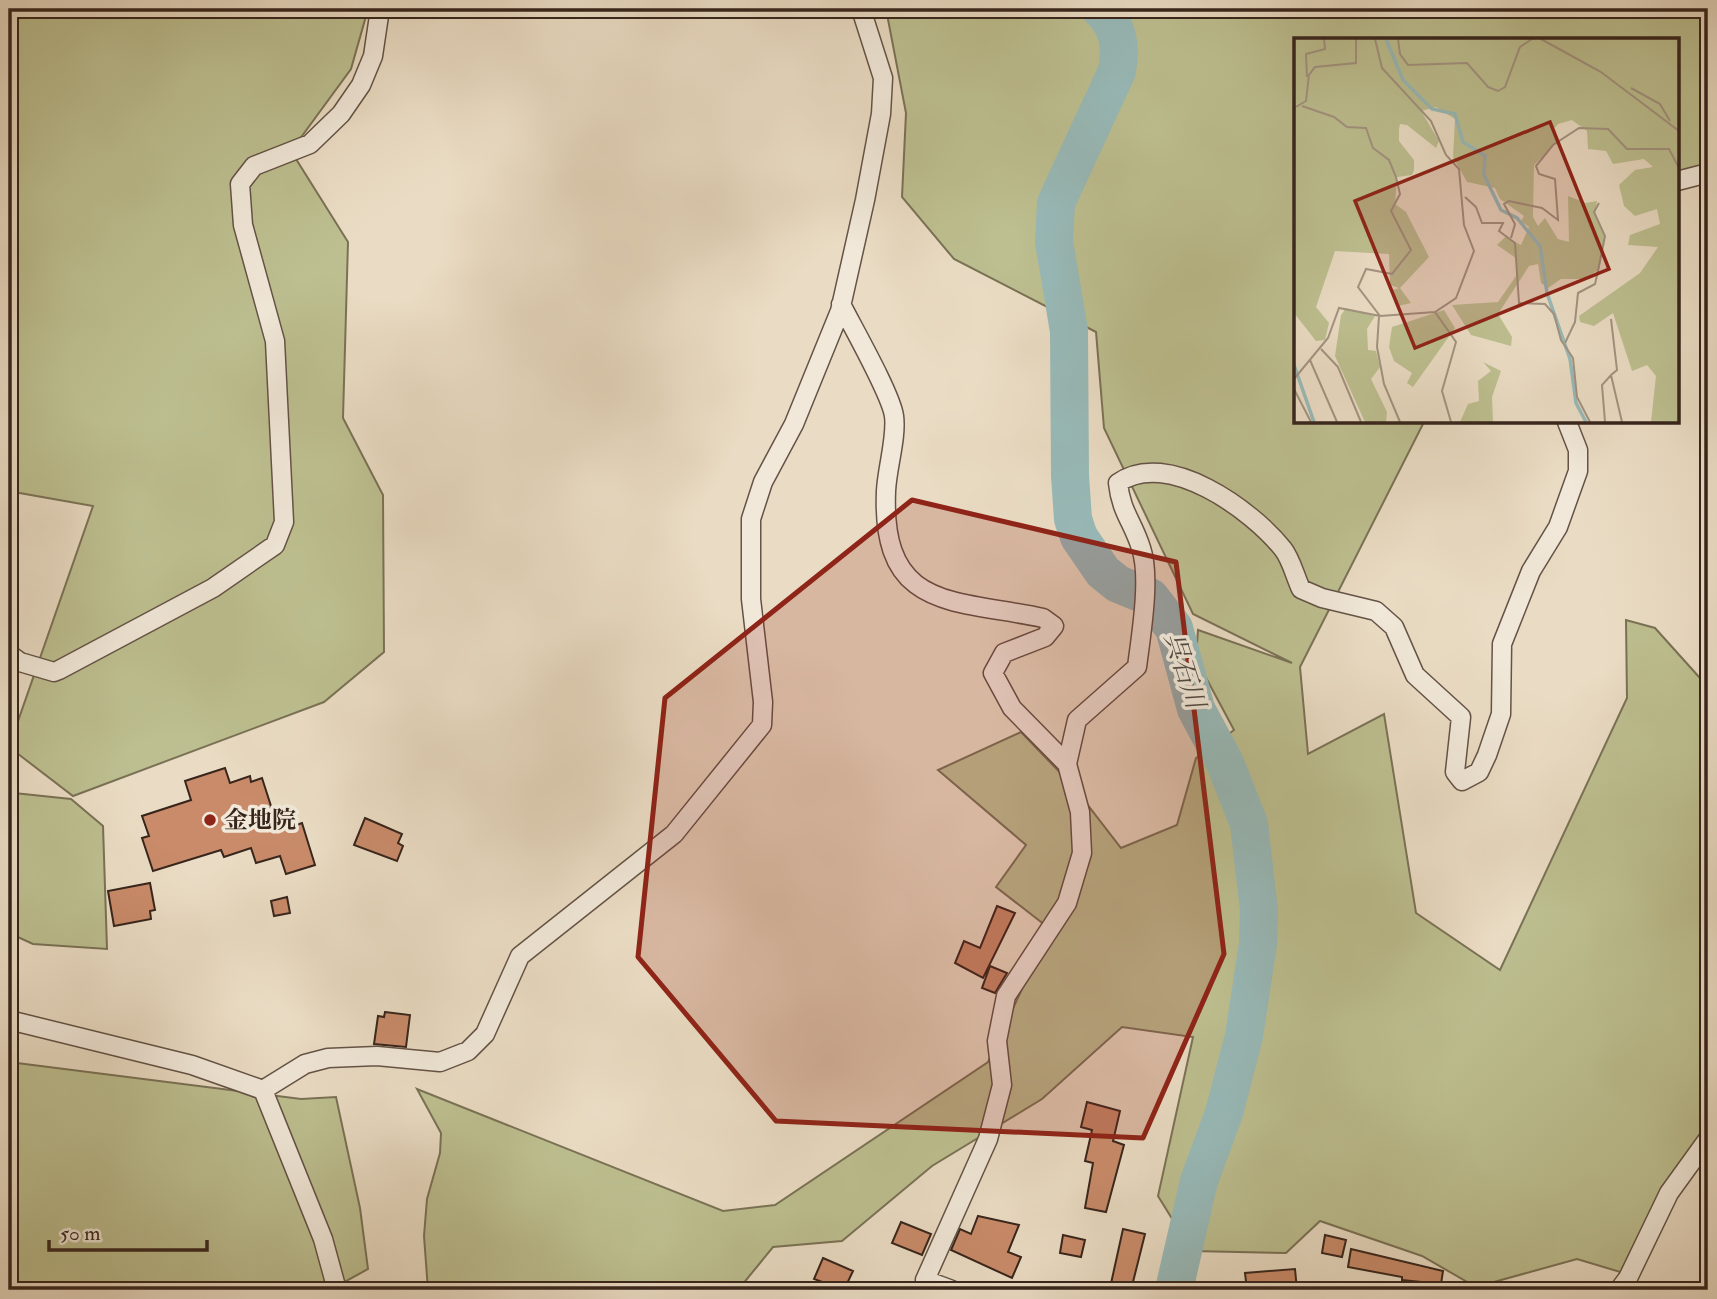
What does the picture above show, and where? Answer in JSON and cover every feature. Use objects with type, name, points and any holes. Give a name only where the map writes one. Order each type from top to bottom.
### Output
[{"type":"street","points":[[9,654],[20,662],[54,672],[213,588],[275,545],[284,522],[275,341],[243,225],[240,184],[254,166],[310,144],[341,114],[361,85],[373,56],[380,9]]},
{"type":"street","points":[[263,1090],[305,1065],[328,1058],[377,1056],[440,1062],[468,1051],[485,1034],[520,956],[674,834],[762,724],[763,702],[751,599],[751,519],[763,482],[794,424],[841,304],[881,114],[883,78],[861,9]]},
{"type":"street","points":[[1678,181],[1708,173]]},
{"type":"street","points":[[841,304],[894,416],[886,514],[894,555],[922,591],[945,601],[1043,618],[1054,626],[1045,637],[1004,653],[993,673],[1012,708],[1067,764]]},
{"type":"street","points":[[952,1290],[925,1280],[988,1139],[1002,1085],[997,1041],[1006,996],[1067,903],[1082,853],[1080,812],[1067,764],[1077,720],[1137,667],[1144,607],[1142,550],[1120,505],[1118,483],[1129,475],[1167,473],[1203,485],[1241,508],[1284,550],[1301,589],[1322,598],[1376,611],[1394,627],[1415,675],[1461,717],[1455,772],[1462,781],[1479,772],[1501,714],[1502,644],[1531,571],[1558,527],[1578,471],[1578,450],[1568,424]]},
{"type":"street","points":[[9,1020],[192,1065],[263,1090],[323,1239],[337,1290]]},
{"type":"street","points":[[1619,1290],[1628,1278],[1669,1193],[1708,1139]]},
{"type":"highlighted area","points":[[912,500],[1176,562],[1224,954],[1143,1138],[776,1121],[638,957],[665,698]]},
{"type":"green space","points":[[9,9],[368,9],[351,69],[291,151],[348,242],[343,418],[383,495],[384,652],[324,702],[73,796],[9,747],[93,506],[14,492],[9,488]]},
{"type":"green space","points":[[886,9],[1708,9],[1708,74],[1705,77],[1708,173],[1678,183],[1678,38],[1294,38],[1294,424],[1423,424],[1300,667],[1308,754],[1384,714],[1416,913],[1500,970],[1627,698],[1626,620],[1655,628],[1708,687],[1708,1138],[1682,1176],[1637,1277],[1577,1259],[1476,1287],[1422,1256],[1320,1221],[1286,1253],[1192,1251],[1158,1196],[1193,1037],[1122,1027],[1042,1099],[932,1166],[842,1241],[773,1247],[738,1290],[428,1290],[424,1236],[427,1199],[440,1153],[441,1133],[417,1089],[723,1211],[775,1205],[988,1062],[1050,929],[996,887],[1026,845],[938,770],[1021,732],[1073,786],[1121,848],[1177,825],[1196,758],[1234,730],[1196,659],[1198,630],[1292,663],[1193,614],[1104,428],[1096,332],[954,259],[902,197],[906,113]]},
{"type":"green space","points":[[14,793],[71,799],[103,826],[107,949],[33,944],[9,933],[9,905],[16,869]]},
{"type":"green space","points":[[9,1062],[301,1099],[336,1097],[360,1208],[368,1269],[330,1290],[9,1290]]},
{"type":"building","name":"金地院","points":[[225,768],[230,783],[250,776],[251,782],[262,778],[279,831],[302,823],[315,865],[286,874],[280,856],[256,863],[251,848],[224,857],[221,850],[153,871],[142,838],[149,836],[142,816],[191,800],[185,781]]},
{"type":"building","points":[[365,818],[402,834],[398,843],[403,846],[397,861],[354,845]]},
{"type":"building","points":[[150,883],[155,910],[150,911],[151,919],[114,926],[108,891]]},
{"type":"building","points":[[287,897],[290,913],[274,916],[271,901]]},
{"type":"building","points":[[997,906],[1015,913],[983,978],[955,963],[964,941],[980,948]]},
{"type":"building","points":[[990,966],[1007,973],[995,993],[982,988]]},
{"type":"building","points":[[385,1012],[410,1015],[406,1047],[374,1044],[378,1016],[384,1017]]},
{"type":"building","points":[[1087,1102],[1120,1111],[1113,1141],[1124,1145],[1106,1212],[1085,1208],[1093,1163],[1085,1161],[1092,1130],[1081,1127]]},
{"type":"building","points":[[978,1216],[1019,1225],[1008,1252],[1021,1257],[1012,1278],[951,1250],[960,1229],[971,1234]]},
{"type":"building","points":[[901,1222],[931,1234],[922,1255],[892,1243]]},
{"type":"building","points":[[1123,1229],[1145,1234],[1131,1290],[1110,1288]]},
{"type":"building","points":[[1063,1235],[1085,1240],[1081,1257],[1060,1253]]},
{"type":"building","points":[[1325,1235],[1346,1240],[1342,1257],[1322,1253]]},
{"type":"building","points":[[1351,1249],[1443,1271],[1441,1284],[1402,1280],[1402,1277],[1348,1267]]},
{"type":"building","points":[[823,1258],[853,1271],[844,1290],[814,1279]]},
{"type":"building","points":[[1295,1269],[1297,1290],[1247,1290],[1245,1273]]},
{"type":"waterway","name":"呉石川","points":[[1100,9],[1115,29],[1119,53],[1117,71],[1056,203],[1054,242],[1069,331],[1073,519],[1079,537],[1103,572],[1118,584],[1150,597],[1174,628],[1196,709],[1225,763],[1249,824],[1259,910],[1258,944],[1244,1036],[1224,1113],[1199,1181],[1174,1290]]},
{"type":"place","name":"金地院","points":[[210,820]]}]
